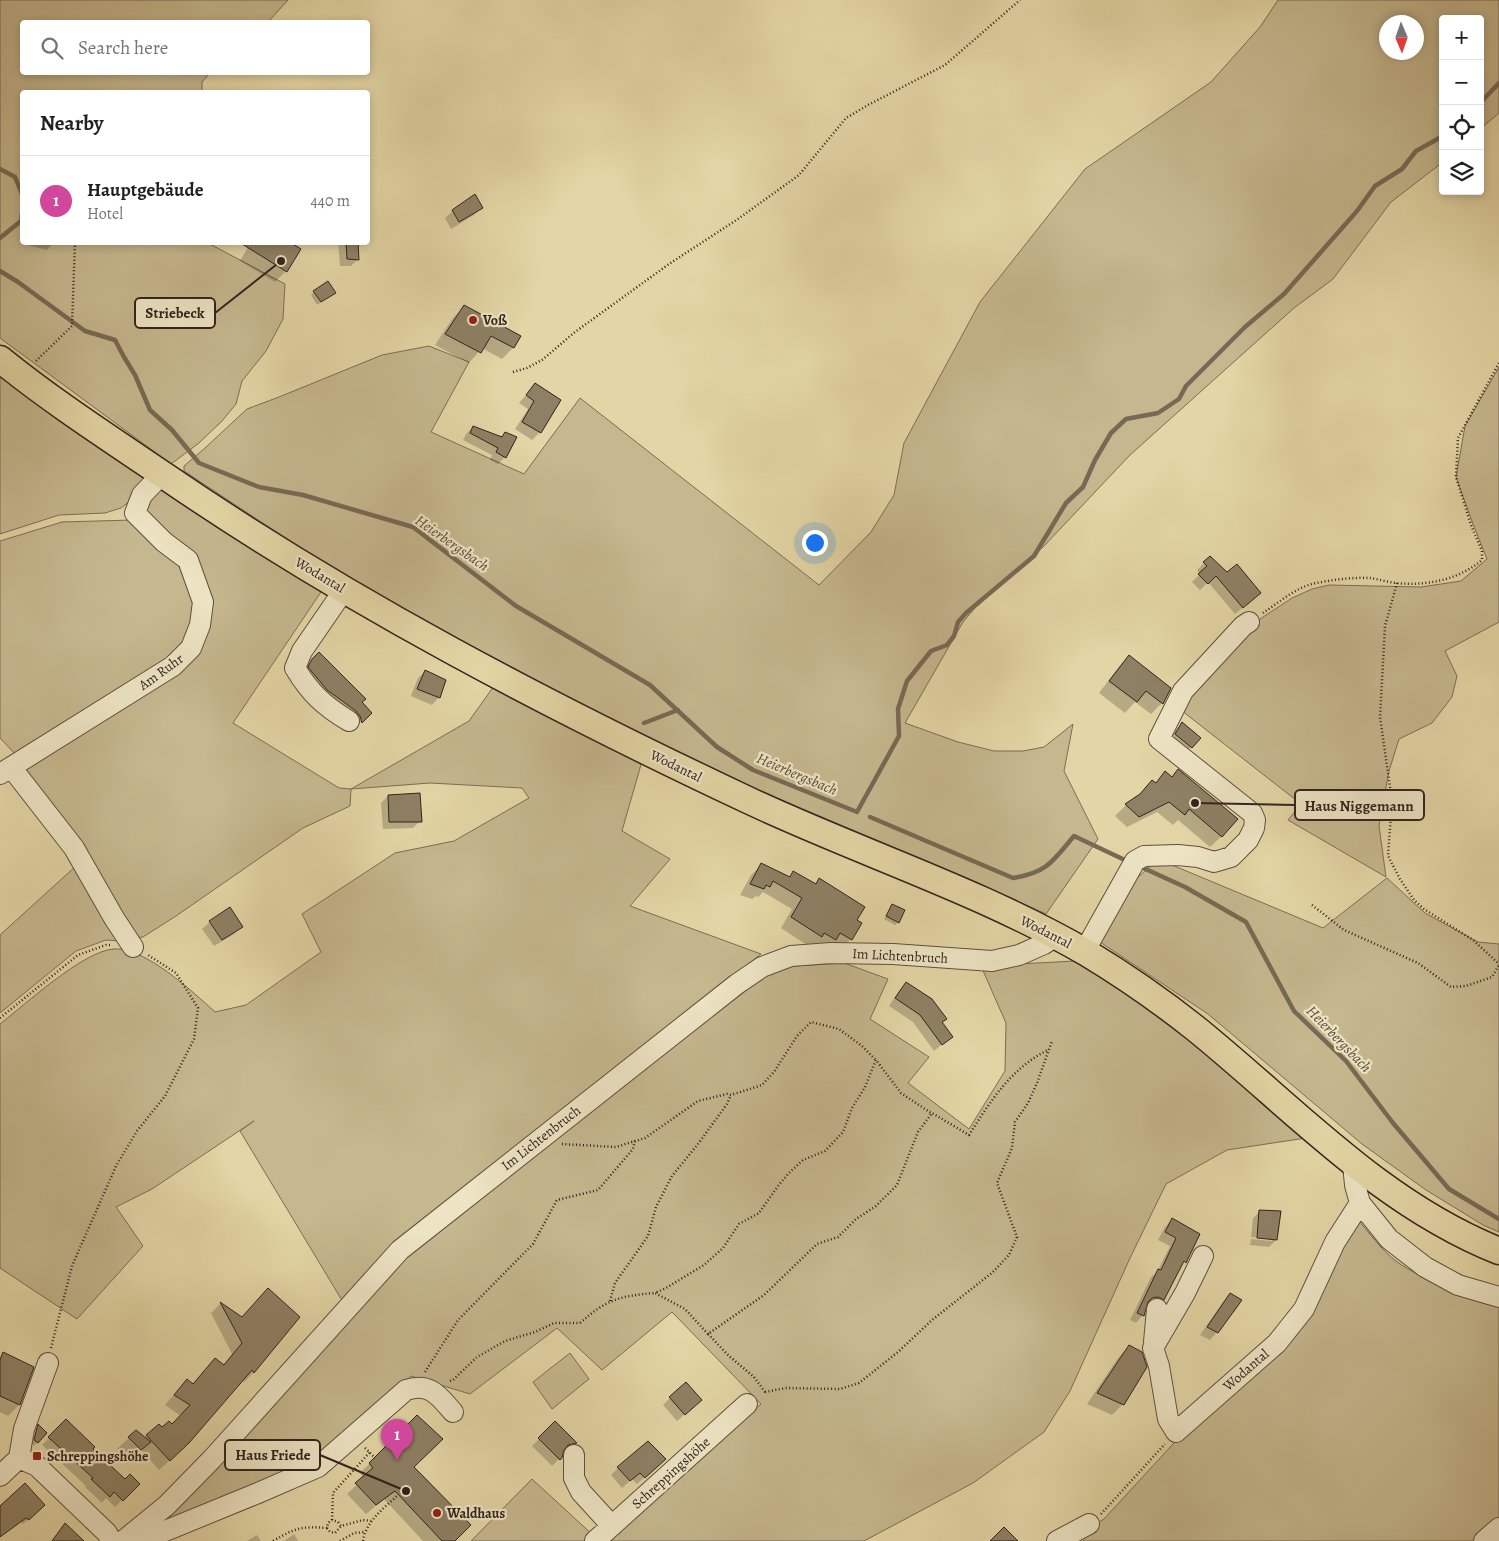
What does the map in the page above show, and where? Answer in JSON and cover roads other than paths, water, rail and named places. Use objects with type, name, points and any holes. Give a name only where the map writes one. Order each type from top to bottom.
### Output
[{"type":"main road","name":"Wodantal","points":[[0,359],[95,430],[213,510],[344,590],[487,670],[669,763],[778,814],[966,892],[1056,936],[1084,952],[1134,982],[1195,1028],[1353,1164],[1385,1188],[1417,1209],[1477,1242],[1499,1251]]},
{"type":"street","name":"Am Ruhr","points":[[6,771],[173,666],[191,648],[200,625],[203,602],[188,560],[164,542],[135,513],[142,495],[162,474]]},
{"type":"street","points":[[344,590],[302,651],[294,668],[304,683],[326,707],[349,722]]},
{"type":"street","points":[[1084,952],[1135,862],[1144,856],[1178,855],[1214,862],[1231,857],[1248,840],[1254,828],[1255,820],[1252,813],[1158,739],[1182,691],[1243,626],[1249,622]]},
{"type":"street","points":[[6,771],[74,848],[114,918],[133,946]]},
{"type":"street","name":"Im Lichtenbruch","points":[[120,1541],[167,1505],[212,1460],[400,1250],[737,984],[762,967],[791,956],[831,953],[894,954],[992,961],[1019,954],[1044,944],[1056,936]]},
{"type":"street","points":[[1353,1164],[1355,1185],[1360,1203],[1389,1239],[1424,1267],[1458,1285],[1499,1297]]},
{"type":"street","name":"Wodantal","points":[[1153,1348],[1159,1366],[1168,1419],[1176,1432],[1277,1343],[1304,1309],[1335,1242],[1360,1203]]},
{"type":"street","points":[[1153,1348],[1185,1293],[1203,1256]]},
{"type":"street","points":[[1153,1348],[1157,1309]]},
{"type":"street","points":[[0,1476],[19,1458],[24,1429],[48,1363]]},
{"type":"street","points":[[19,1458],[37,1466],[107,1533],[120,1541],[148,1538],[318,1467],[406,1390],[428,1381],[453,1412]]},
{"type":"street","name":"Schreppingshöhe","points":[[595,1541],[747,1404]]},
{"type":"street","points":[[574,1455],[574,1478],[578,1486],[612,1526]]},
{"type":"street","points":[[1057,1541],[1089,1524]]},
{"type":"street","points":[[1484,1541],[1499,1528]]},
{"type":"waterway","points":[[1484,99],[1499,83]]},
{"type":"waterway","name":"Heierbergsbach","points":[[0,271],[85,331],[115,340],[135,375],[150,410],[172,430],[199,463],[259,487],[303,495],[413,527],[516,606],[650,685],[717,747],[753,770],[857,812],[899,736],[898,709],[907,681],[931,651],[947,645],[954,636],[958,622],[966,613],[1034,556],[1066,503],[1083,487],[1095,460],[1111,433],[1126,419],[1158,413],[1179,399],[1186,386],[1245,327],[1284,294],[1357,211],[1375,186],[1402,169],[1416,151],[1439,138]]},
{"type":"waterway","name":"Heierbergsbach","points":[[0,169],[15,177],[20,189]]},
{"type":"waterway","name":"Heierbergsbach","points":[[0,238],[20,222]]},
{"type":"waterway","points":[[644,723],[678,710]]},
{"type":"waterway","name":"Heierbergsbach","points":[[870,817],[1013,878],[1025,876],[1042,869],[1054,859],[1074,836],[1129,862]]},
{"type":"waterway","name":"Heierbergsbach","points":[[1139,866],[1185,887],[1246,922],[1294,1011],[1346,1061],[1393,1123],[1449,1189],[1499,1219]]},
{"type":"place","name":"Striebeck","points":[[281,261]]},
{"type":"place","name":"Voß","points":[[473,320]]},
{"type":"place","name":"Haus Niggemann","points":[[1195,803]]},
{"type":"place","name":"Schreppingshöhe","points":[[37,1456]]},
{"type":"place","name":"Hauptgebäude","points":[[397,1460]]},
{"type":"place","name":"Haus Friede","points":[[406,1491]]},
{"type":"place","name":"Waldhaus","points":[[437,1513]]}]
